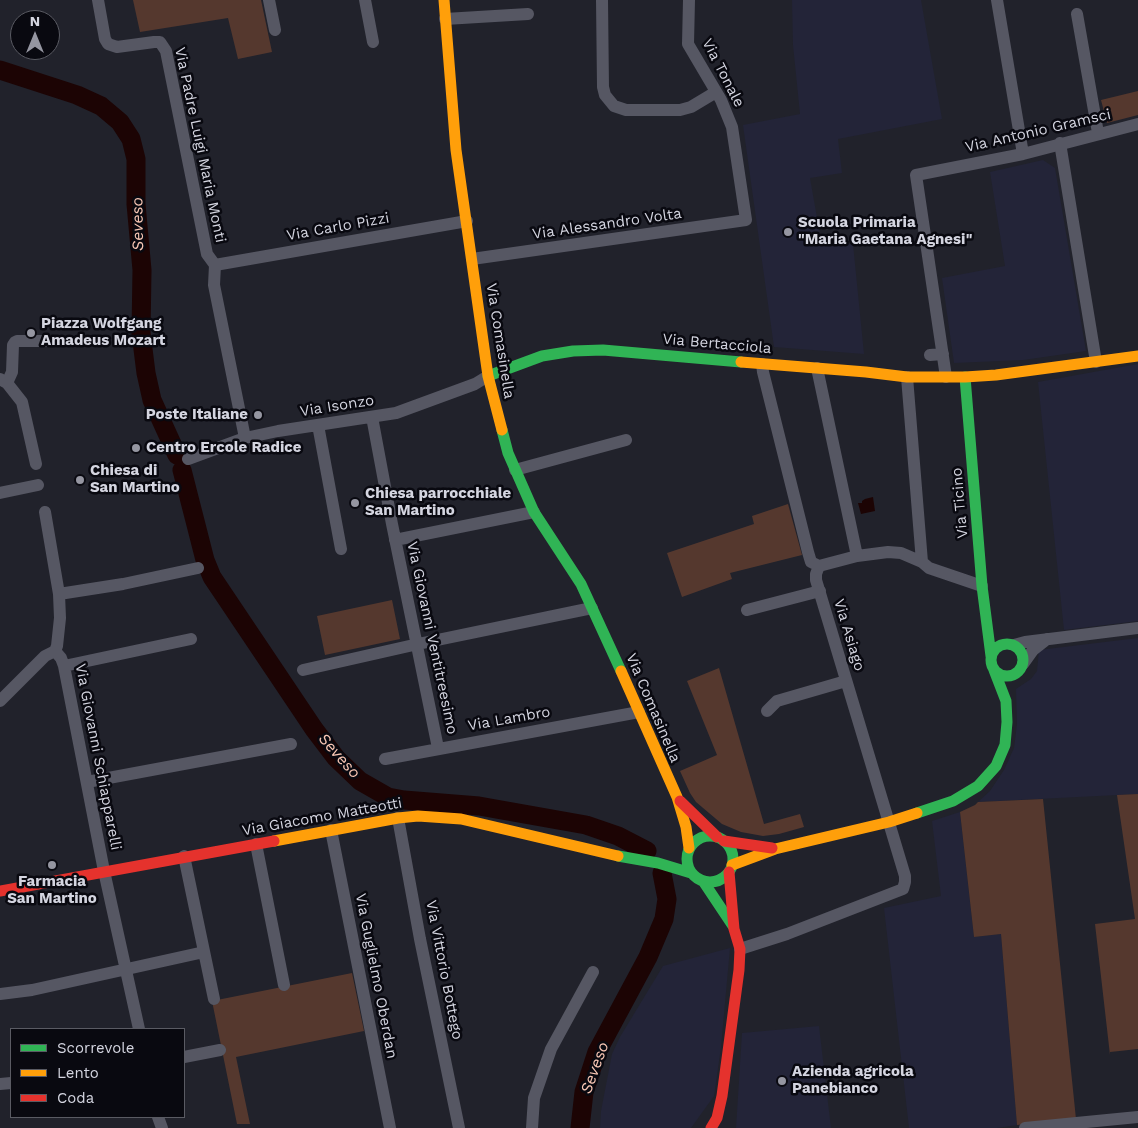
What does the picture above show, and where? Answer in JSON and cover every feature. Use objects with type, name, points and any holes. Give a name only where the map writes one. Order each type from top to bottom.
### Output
[{"type":"street","name":"Via Padre Luigi Maria Monti","points":[[98,0],[105,39],[108,44],[116,48],[160,42],[166,51],[207,254],[215,265],[214,285],[245,438]]},
{"type":"street","points":[[269,0],[276,30]]},
{"type":"street","points":[[365,0],[373,42]]},
{"type":"street","name":"Via Comasinella","points":[[444,0],[453,131],[488,376],[508,453],[534,512],[581,584],[610,645],[677,797],[686,827],[688,852]]},
{"type":"street","points":[[602,0],[603,87],[605,95],[614,106],[626,110],[680,110],[691,107],[716,92]]},
{"type":"street","name":"Via Tonale","points":[[689,0],[688,44],[716,92],[732,127],[746,220]]},
{"type":"street","points":[[996,0],[1023,154]]},
{"type":"street","points":[[445,19],[528,14]]},
{"type":"street","points":[[1077,14],[1098,133]]},
{"type":"street","name":"Via Antonio Gramsci","points":[[946,377],[937,354],[916,175],[1023,154],[1138,124]]},
{"type":"street","points":[[1060,143],[1096,362]]},
{"type":"street","name":"Via Alessandro Volta","points":[[472,259],[746,220]]},
{"type":"street","name":"Via Carlo Pizzi","points":[[215,265],[467,221]]},
{"type":"street","points":[[36,464],[22,402],[3,381],[12,372],[13,345],[15,342],[54,341]]},
{"type":"street","name":"Via Bertacciola","points":[[488,376],[542,356],[573,351],[603,350],[908,377],[965,377],[1030,372],[1138,356]]},
{"type":"street","points":[[762,364],[811,562],[819,566],[857,556],[888,552],[901,553],[922,562],[929,568],[982,586]]},
{"type":"street","points":[[817,368],[857,556]]},
{"type":"street","name":"Via Isonzo","points":[[188,459],[245,438],[396,412],[475,384],[488,376]]},
{"type":"street","points":[[908,377],[922,562]]},
{"type":"street","name":"Via Ticino","points":[[965,377],[982,586],[991,656]]},
{"type":"street","name":"Via Giovanni Ventitreesimo","points":[[372,417],[438,748]]},
{"type":"street","points":[[318,425],[341,550]]},
{"type":"street","points":[[515,470],[626,440]]},
{"type":"street","points":[[0,493],[38,485]]},
{"type":"street","points":[[0,701],[44,656],[55,651],[60,618],[45,512]]},
{"type":"street","points":[[395,540],[534,512]]},
{"type":"street","name":"Via Asiago","points":[[740,950],[903,889],[905,882],[820,591],[816,574],[819,566]]},
{"type":"street","points":[[58,594],[123,584],[198,568]]},
{"type":"street","points":[[748,610],[820,591]]},
{"type":"street","points":[[303,670],[592,608]]},
{"type":"street","points":[[987,627],[995,636],[1018,647],[1023,655],[1023,664]]},
{"type":"street","points":[[703,881],[720,880],[730,868],[775,849],[889,822],[953,802],[978,786],[996,766],[1005,746],[1006,701],[991,661],[991,656],[999,646],[1138,628]]},
{"type":"street","points":[[64,666],[191,639]]},
{"type":"street","points":[[994,670],[1002,676],[1019,672],[1033,650],[1047,639]]},
{"type":"street","name":"Via Giovanni Schiapparelli","points":[[55,651],[61,658],[64,666],[104,871],[139,1028]]},
{"type":"street","points":[[1006,701],[1015,674]]},
{"type":"street","points":[[767,711],[777,700],[846,681]]},
{"type":"street","name":"Via Lambro","points":[[385,759],[639,712]]},
{"type":"street","points":[[86,782],[291,744]]},
{"type":"street","name":"Via Comasinella","points":[[677,797],[721,839]]},
{"type":"street","name":"Via Giacomo Matteotti","points":[[0,891],[184,856],[418,816],[461,819],[643,861],[666,863],[691,873]]},
{"type":"street","name":"Via Vittorio Bottego","points":[[398,818],[459,1128]]},
{"type":"street","name":"Via Guglielmo Oberdan","points":[[331,830],[390,1128]]},
{"type":"street","points":[[734,929],[703,881],[691,873],[687,865],[688,852],[699,838],[711,836],[775,849]]},
{"type":"street","points":[[716,1125],[722,1096],[740,950],[734,929],[730,868],[732,856],[730,848],[721,839]]},
{"type":"street","points":[[256,844],[284,985]]},
{"type":"street","name":"Via Giacomo Matteotti","points":[[666,863],[688,852]]},
{"type":"street","points":[[184,856],[214,998]]},
{"type":"street","points":[[0,994],[32,990],[204,952]]},
{"type":"street","points":[[532,1128],[534,1098],[551,1049],[593,972]]},
{"type":"street","points":[[185,1057],[220,1050]]},
{"type":"street","points":[[1025,1128],[1138,1116]]},
{"type":"shaded area","points":[[133,0],[261,0],[272,52],[238,59],[228,18],[140,32]]},
{"type":"shaded area","points":[[792,0],[921,0],[942,119],[838,139],[842,173],[810,178],[822,246],[853,244],[864,354],[774,347],[743,125],[800,114],[793,45]]},
{"type":"shaded area","points":[[1138,91],[1138,115],[1107,123],[1101,100]]},
{"type":"shaded area","points":[[1043,160],[1055,168],[1086,351],[1023,360],[954,363],[942,278],[1005,266],[990,172]]},
{"type":"shaded area","points":[[1138,364],[1138,621],[1064,630],[1038,382]]},
{"type":"shaded area","points":[[873,497],[875,511],[861,514],[858,503]]},
{"type":"shaded area","points":[[788,504],[802,555],[730,573],[732,579],[682,597],[667,553],[754,524],[752,516]]},
{"type":"shaded area","points":[[392,600],[400,639],[325,655],[317,616]]},
{"type":"shaded area","points":[[1138,638],[1138,794],[978,802],[990,791],[1004,770],[1014,748],[1017,724],[1016,689],[1031,679],[1037,671],[1039,650]]},
{"type":"shaded area","points":[[719,668],[764,824],[800,814],[804,827],[763,836],[741,832],[722,824],[696,802],[690,793],[680,771],[717,755],[687,681]]},
{"type":"shaded area","points":[[1138,794],[1138,1049],[1110,1052],[1110,1055],[1095,924],[1135,919],[1117,795]]},
{"type":"shaded area","points":[[1043,799],[1076,1119],[1017,1125],[1001,934],[974,937],[960,812],[978,802]]},
{"type":"shaded area","points":[[960,812],[974,937],[1001,934],[1017,1125],[997,1128],[909,1128],[884,908],[941,896],[932,821]]},
{"type":"shaded area","points":[[730,948],[721,1047],[714,1096],[691,1128],[600,1128],[601,1111],[612,1054],[620,1037],[663,966]]},
{"type":"shaded area","points":[[352,973],[364,1031],[236,1057],[250,1124],[237,1124],[212,1001]]},
{"type":"shaded area","name":"Azienda agricola Panebianco","points":[[819,1026],[831,1128],[736,1128],[742,1033]]},
{"type":"waterway","name":"Seveso","points":[[0,70],[77,95],[101,106],[120,122],[131,139],[136,159],[136,204],[142,270],[141,333],[146,373],[152,400],[177,455]]},
{"type":"waterway","name":"Seveso","points":[[182,470],[205,560],[212,577],[314,729],[336,758],[360,781],[388,797],[479,806],[586,825],[618,836],[647,851]]},
{"type":"waterway","name":"Seveso","points":[[580,1128],[584,1092],[597,1052],[648,957],[664,919],[667,899],[662,873]]},
{"type":"traffic: fast","points":[[488,376],[542,356],[573,351],[603,350],[741,362]]},
{"type":"traffic: fast","points":[[965,377],[982,586],[991,656]]},
{"type":"traffic: fast","points":[[502,430],[508,453],[534,512],[581,584],[621,671]]},
{"type":"traffic: fast","points":[[1007,644],[1019,648],[1023,660],[1019,672],[1007,676],[995,672],[991,660],[995,648],[1007,644]]},
{"type":"traffic: fast","points":[[917,813],[953,801],[978,786],[996,766],[1005,745],[1007,722],[1006,701],[994,670]]},
{"type":"traffic: fast","points":[[710,836],[723,840],[729,846],[733,859],[729,872],[723,878],[710,882],[697,878],[691,872],[687,859],[691,846],[697,840],[710,836]]},
{"type":"traffic: fast","points":[[618,856],[658,863],[691,873]]},
{"type":"traffic: fast","points":[[703,881],[733,926]]},
{"type":"traffic: slow","points":[[444,0],[456,150],[488,376],[502,430]]},
{"type":"traffic: slow","points":[[741,362],[907,377],[965,377],[996,375],[1138,356]]},
{"type":"traffic: slow","points":[[621,671],[677,797],[686,827],[689,848]]},
{"type":"traffic: slow","points":[[732,865],[775,849],[889,822],[917,813]]},
{"type":"traffic: slow","points":[[274,841],[418,816],[461,819],[618,856]]},
{"type":"traffic: jam","points":[[680,801],[717,837]]},
{"type":"traffic: jam","points":[[0,891],[274,841]]},
{"type":"traffic: jam","points":[[724,841],[772,848]]},
{"type":"traffic: jam","points":[[711,1128],[717,1118],[722,1096],[739,970],[740,949],[734,929],[729,872]]},
{"type":"place","name":"Scuola Primaria \"Maria Gaetana Agnesi\"","points":[[788,232]]},
{"type":"place","name":"Piazza Wolfgang Amadeus Mozart","points":[[31,333]]},
{"type":"place","name":"Poste Italiane","points":[[258,415]]},
{"type":"place","name":"Centro Ercole Radice","points":[[136,448]]},
{"type":"place","name":"Chiesa di San Martino","points":[[80,480]]},
{"type":"place","name":"Chiesa parrocchiale San Martino","points":[[355,503]]},
{"type":"place","name":"Farmacia San Martino","points":[[52,865]]},
{"type":"place","name":"Azienda agricola Panebianco","points":[[782,1081]]}]
